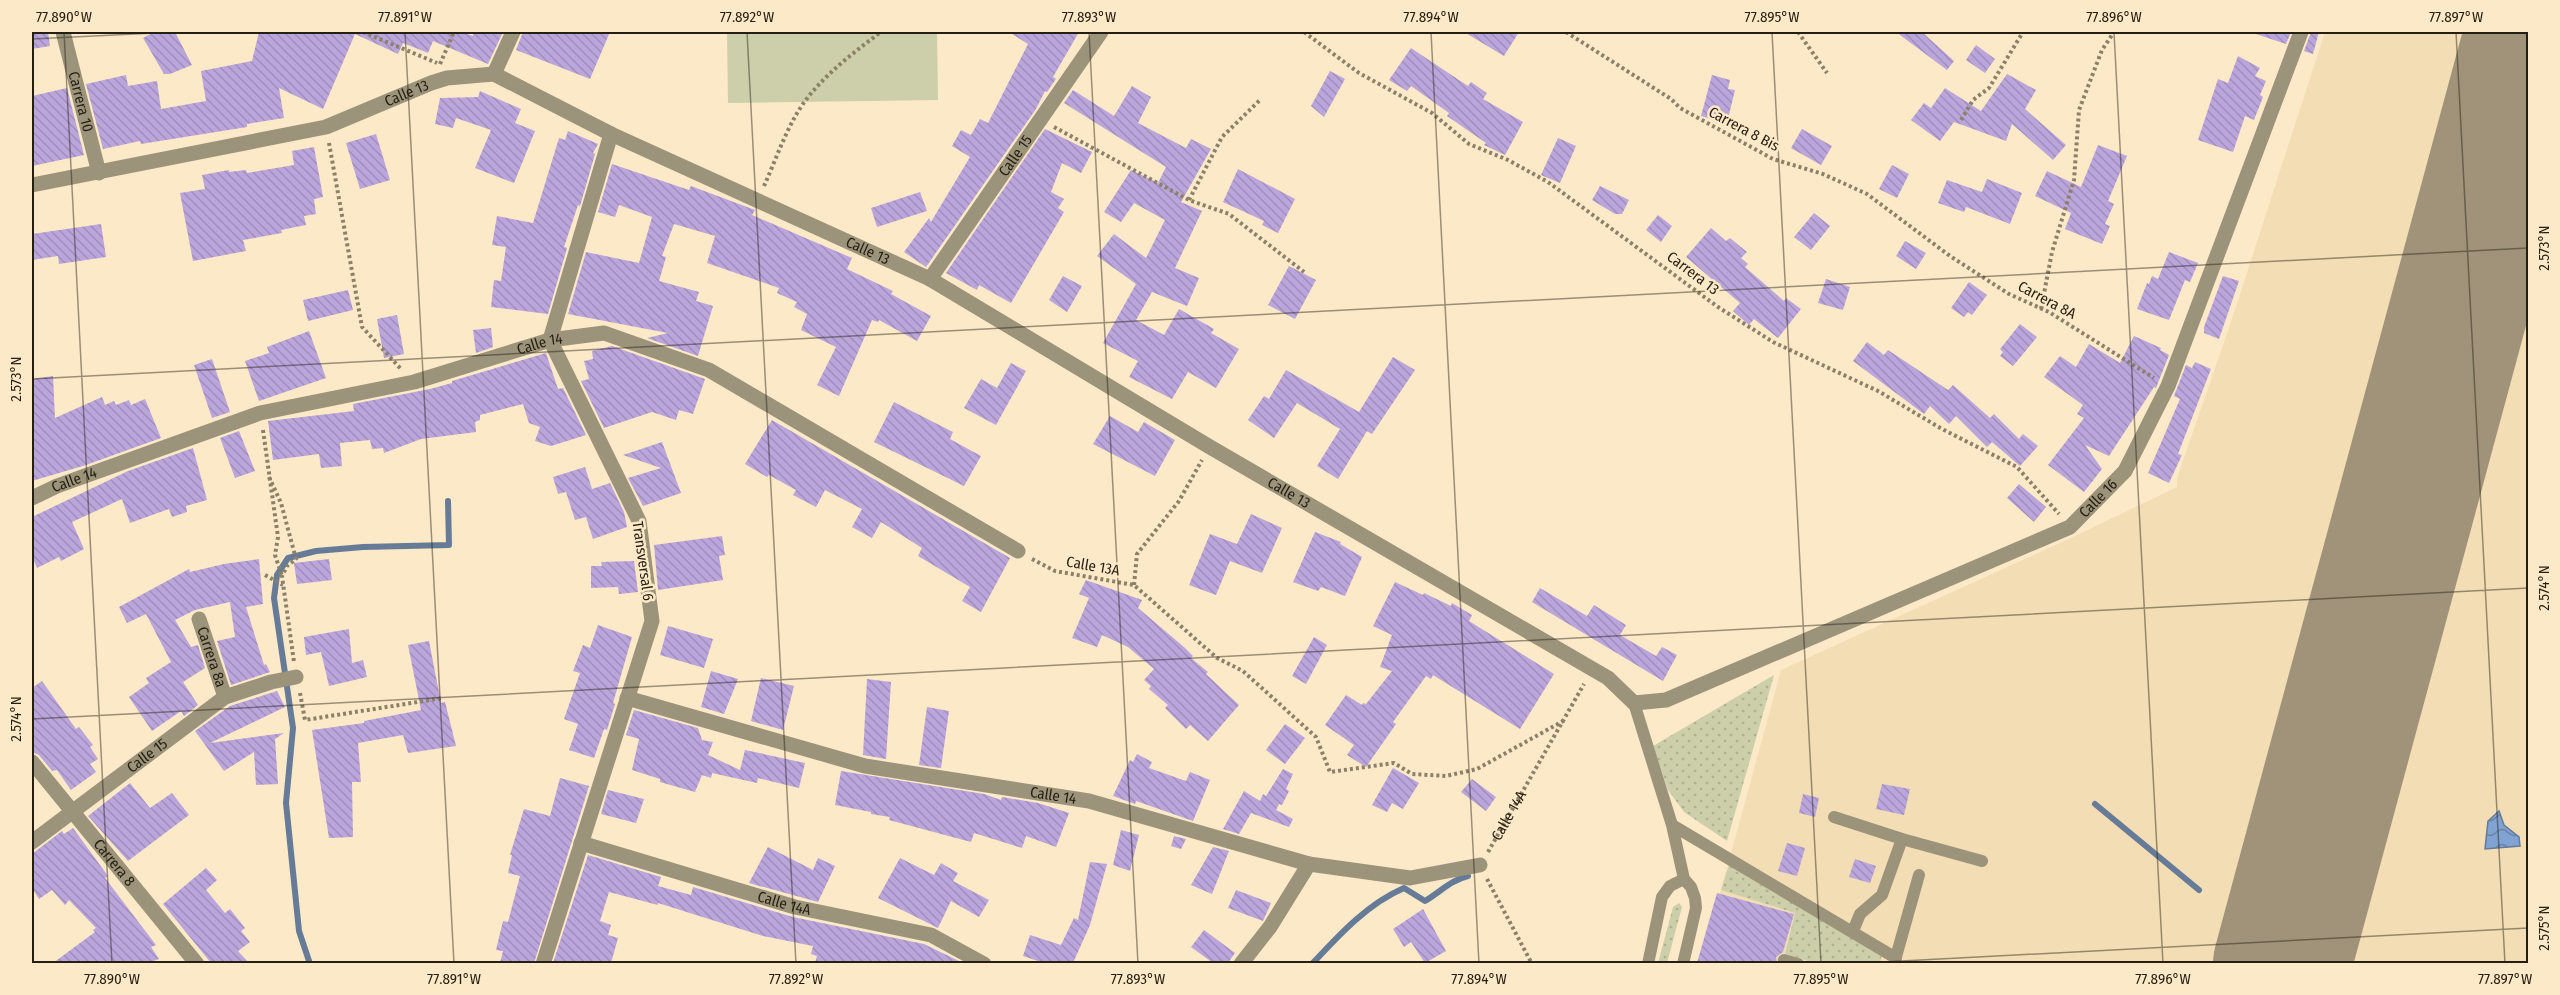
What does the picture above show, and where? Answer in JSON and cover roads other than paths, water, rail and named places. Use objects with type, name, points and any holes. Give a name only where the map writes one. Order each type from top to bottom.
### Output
[{"type":"street","name":"Carrera 10","points":[[63,32],[99,173]]},
{"type":"street","points":[[494,74],[513,32]]},
{"type":"street","name":"Calle 15","points":[[930,279],[1101,32]]},
{"type":"street","name":"Calle 16","points":[[1634,703],[1666,700],[2070,527],[2125,471],[2168,386],[2301,32]]},
{"type":"street","name":"Calle 13","points":[[32,186],[326,127],[431,83],[447,78],[494,74],[611,134],[930,279],[1210,447],[1608,678],[1634,703]]},
{"type":"street","points":[[550,340],[611,134]]},
{"type":"street","name":"Calle 14","points":[[32,498],[57,486],[260,413],[414,382],[550,340],[604,333],[709,370],[1018,551]]},
{"type":"street","name":"Transversal 6","points":[[543,963],[652,621],[639,521],[550,340]]},
{"type":"street","name":"Carrera 8a","points":[[199,619],[225,697]]},
{"type":"street","name":"Calle 15","points":[[32,842],[225,697],[271,682],[296,677]]},
{"type":"street","name":"Calle 14","points":[[627,698],[865,766],[1089,801],[1309,864],[1410,878],[1480,865]]},
{"type":"street","name":"Carrera 8","points":[[32,762],[197,963]]},
{"type":"street","name":"Calle 14A","points":[[581,843],[795,907],[931,935],[984,963]]},
{"type":"street","points":[[1241,963],[1270,927],[1309,864]]},
{"type":"lane","points":[[1634,703],[1672,825],[1683,879],[1691,887],[1696,908],[1683,963]]},
{"type":"lane","points":[[1834,817],[1982,861]]},
{"type":"lane","points":[[1672,825],[1853,932],[1895,961],[1919,875]]},
{"type":"lane","points":[[1853,932],[1860,914],[1882,895],[1902,839]]},
{"type":"lane","points":[[1648,963],[1662,897],[1670,886],[1683,879]]},
{"type":"lane","points":[[1784,960],[1798,963]]},
{"type":"water","points":[[2499,811],[2504,825],[2519,837],[2520,846],[2485,849],[2488,821]]},
{"type":"waterway","points":[[310,964],[299,931],[286,803],[293,728],[274,598],[277,575],[288,558],[316,551],[363,547],[449,545],[448,501]]},
{"type":"waterway","points":[[2095,804],[2199,890]]},
{"type":"waterway","points":[[1312,964],[1354,921],[1391,895],[1404,888],[1425,901],[1451,883],[1468,876]]}]
